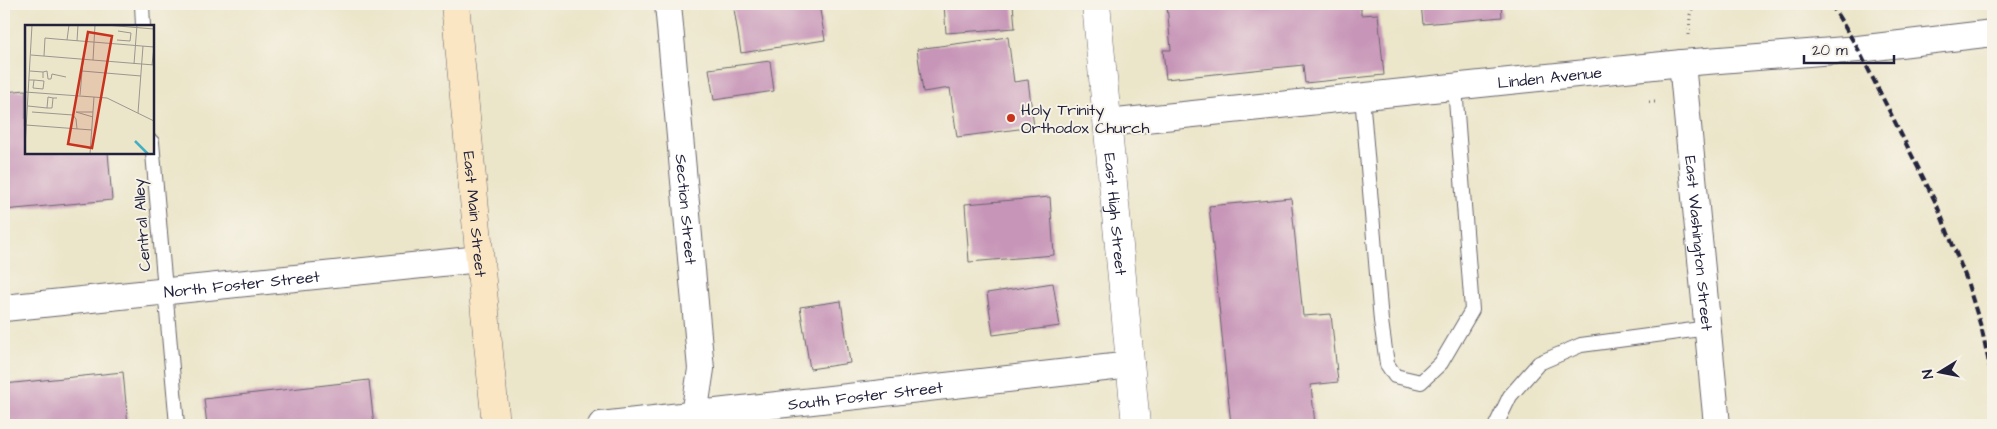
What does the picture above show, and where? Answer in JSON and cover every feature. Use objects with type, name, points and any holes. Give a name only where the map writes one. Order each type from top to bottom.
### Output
[{"type":"main road","name":"East Main Street","points":[[455,4],[496,425]]},
{"type":"street","name":"Section Street","points":[[668,4],[701,369],[694,415]]},
{"type":"street","name":"East High Street","points":[[1096,4],[1136,425]]},
{"type":"street","name":"Linden Avenue","points":[[1107,123],[1682,63],[1858,49],[1993,33]]},
{"type":"street","name":"East Washington Street","points":[[1682,63],[1717,425]]},
{"type":"street","name":"North Foster Street","points":[[4,308],[480,259]]},
{"type":"street","name":"South Foster Street","points":[[601,425],[1131,366]]},
{"type":"lane","points":[[142,4],[144,25]]},
{"type":"lane","points":[[1362,96],[1381,321],[1387,364],[1395,376],[1421,382],[1441,363],[1472,310],[1455,87]]},
{"type":"lane","name":"Central Alley","points":[[153,154],[177,425]]},
{"type":"lane","points":[[1496,425],[1510,396],[1539,363],[1581,345],[1708,328]]},
{"type":"path","points":[[1689,38],[1690,15],[1694,4]]},
{"type":"building","points":[[768,4],[819,4],[825,40],[741,53],[734,9]]},
{"type":"building","points":[[944,4],[1013,4],[1015,28],[946,33]]},
{"type":"building","points":[[1346,4],[1346,7],[1361,5],[1361,15],[1378,14],[1384,75],[1305,83],[1303,65],[1166,79],[1163,50],[1171,50],[1167,5]]},
{"type":"building","points":[[1421,4],[1501,4],[1502,17],[1423,24]]},
{"type":"building","points":[[1008,37],[1014,82],[1028,80],[1034,127],[957,137],[950,88],[923,92],[917,49]]},
{"type":"building","points":[[770,61],[774,91],[714,100],[709,69]]},
{"type":"building","points":[[25,90],[25,154],[108,154],[112,200],[4,210],[4,92]]},
{"type":"building","points":[[1050,197],[1054,255],[969,262],[965,204]]},
{"type":"building","points":[[1291,198],[1303,316],[1331,314],[1338,382],[1311,385],[1315,425],[1231,425],[1209,206]]},
{"type":"building","points":[[1053,283],[1060,326],[993,335],[987,293]]},
{"type":"building","points":[[841,301],[850,363],[810,369],[800,307]]},
{"type":"building","points":[[123,372],[128,425],[4,425],[4,384]]},
{"type":"building","points":[[369,380],[374,425],[207,425],[204,399]]},
{"type":"railway","points":[[1831,4],[1858,49],[1936,203],[1966,278],[1982,330],[1993,382]]},
{"type":"place","name":"Holy Trinity Orthodox Church","points":[[1011,118]]}]
